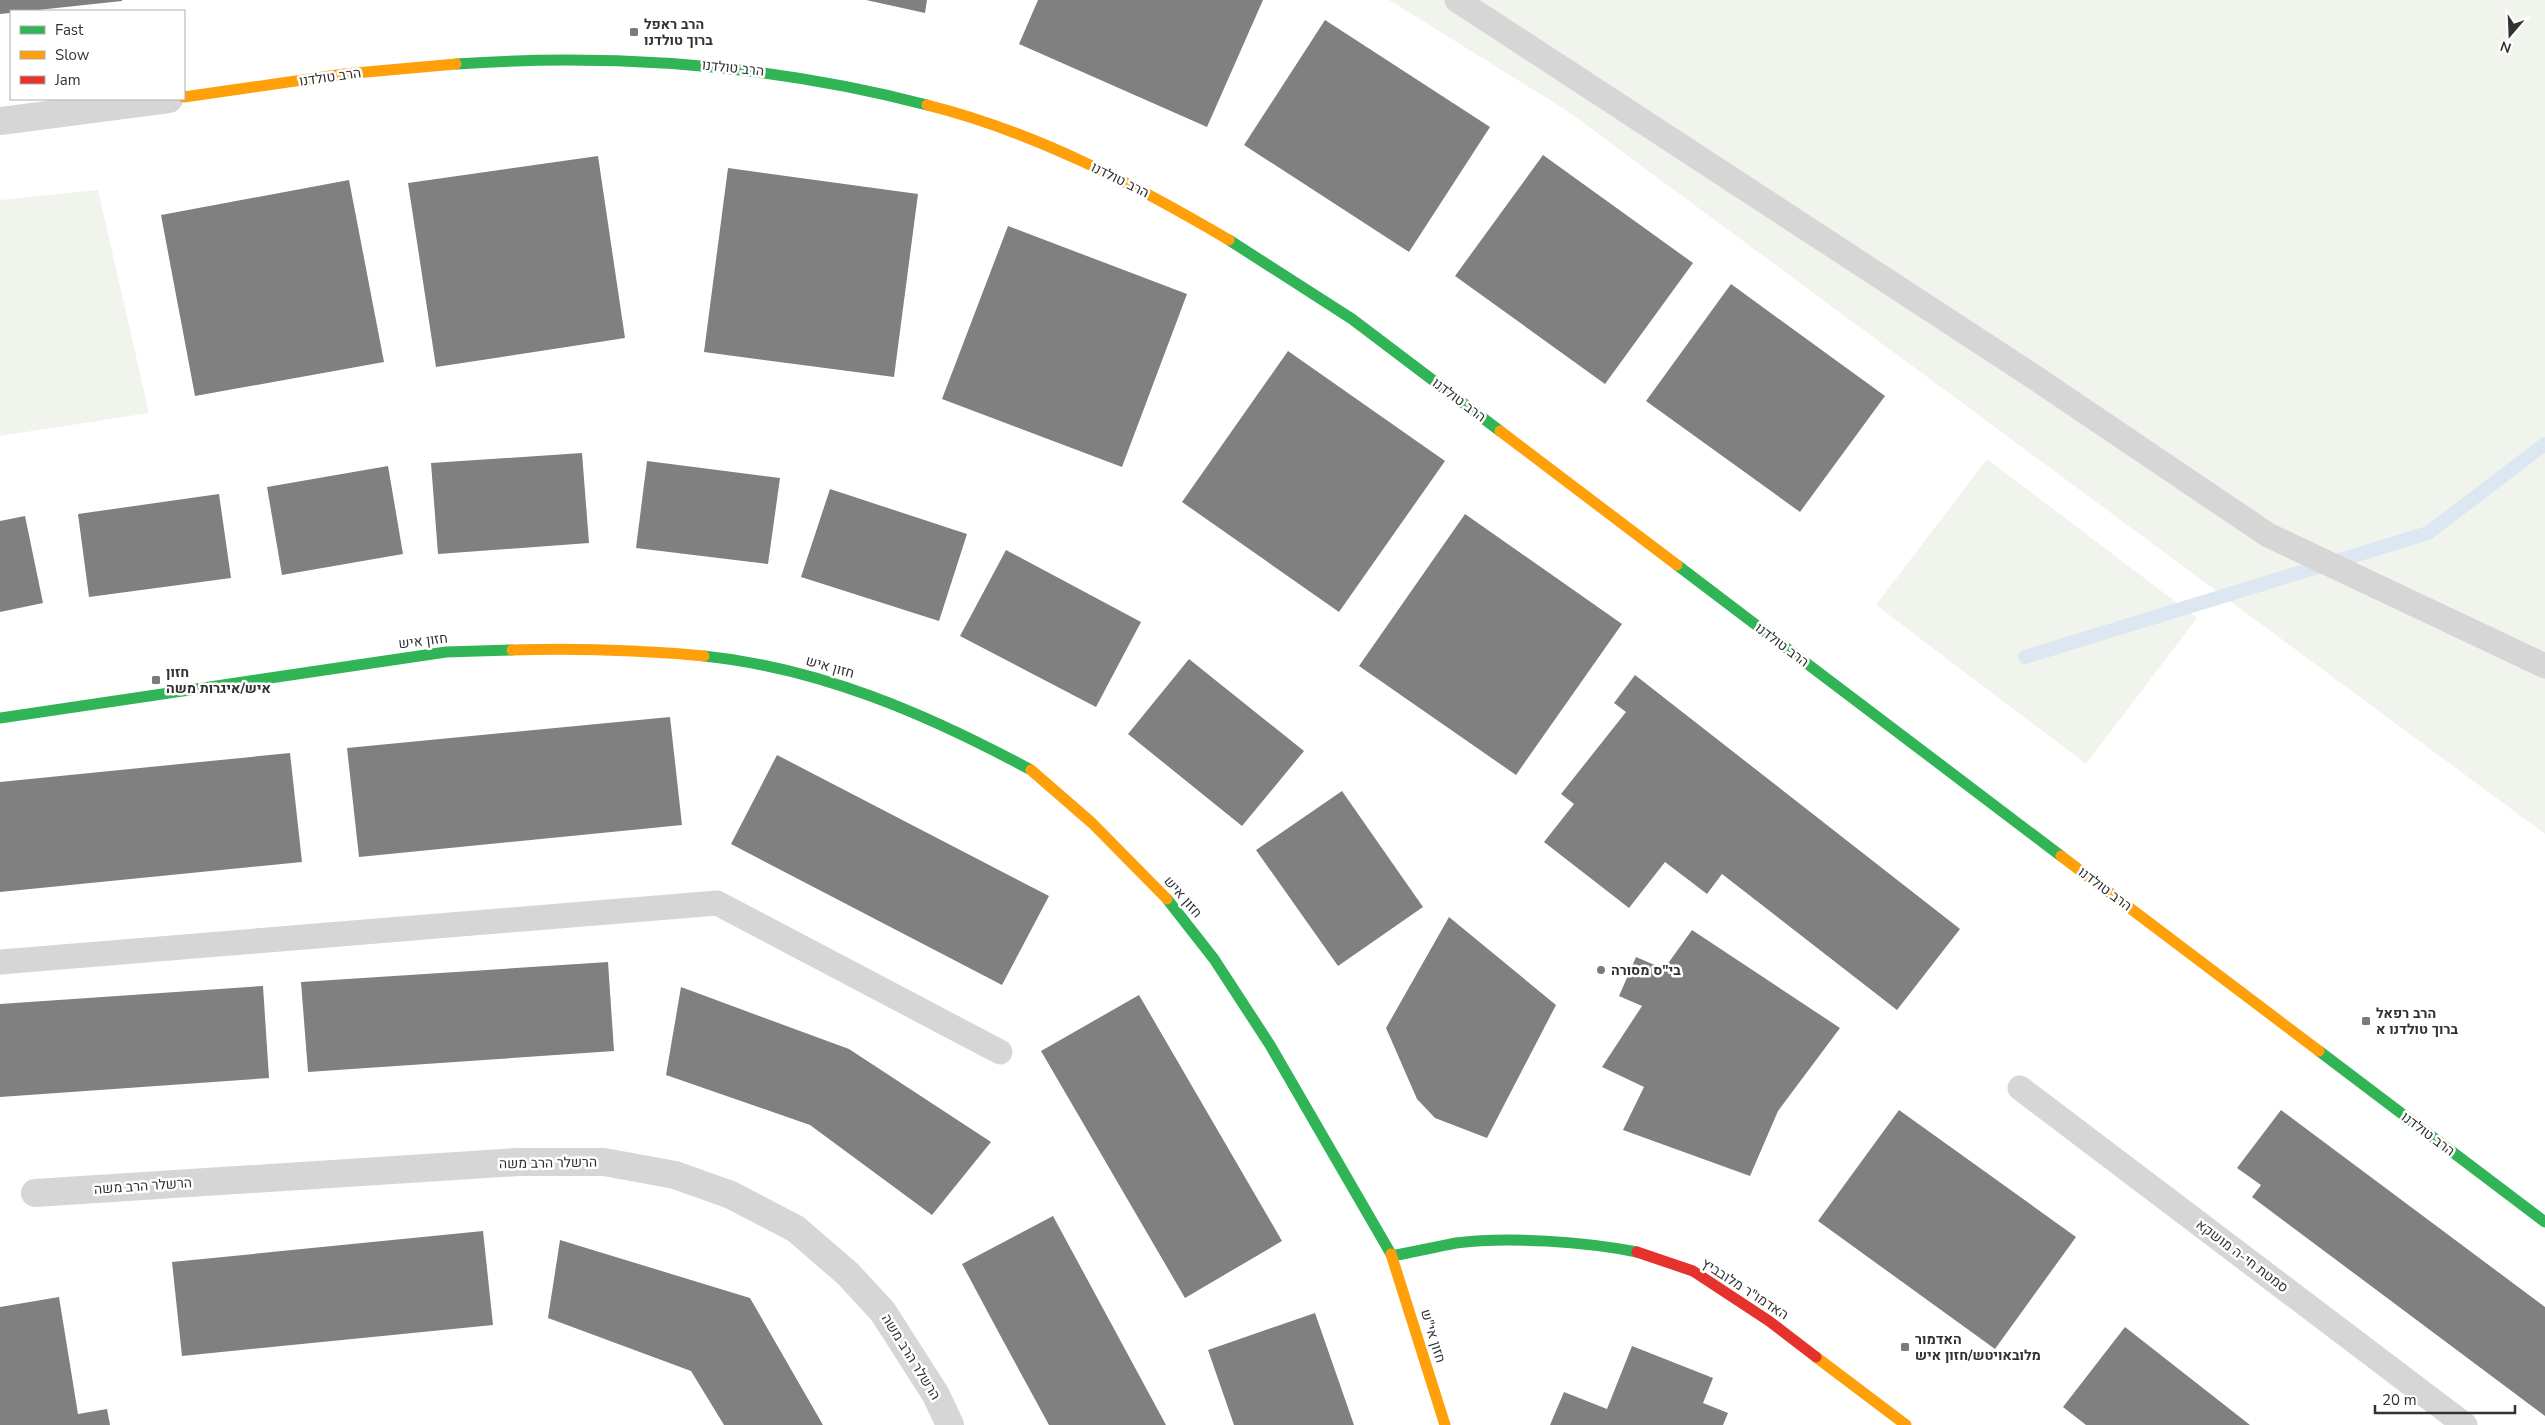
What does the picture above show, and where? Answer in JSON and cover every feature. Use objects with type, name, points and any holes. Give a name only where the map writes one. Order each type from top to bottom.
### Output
[{"type":"street","name":"הרב טולדנו","points":[[185,97],[395,68],[518,60],[632,60],[738,67],[837,82],[931,105],[1019,134],[1104,171],[1188,214],[1269,264],[1352,320],[2545,1222]]},
{"type":"street","points":[[0,121],[161,100]]},
{"type":"street","name":"חזון איש","points":[[0,718],[446,652],[563,648],[660,652],[740,660],[842,685],[978,742],[1037,774],[1092,823],[1170,902],[1214,958],[1270,1045],[1392,1256]]},
{"type":"street","name":"הרשלר הרב משה","points":[[35,1194],[518,1162],[604,1162],[674,1176],[731,1195],[796,1230],[848,1274],[883,1312],[936,1396],[950,1425]]},
{"type":"street","name":"האדמו\"ר מלובביץ","points":[[1392,1256],[1458,1243],[1516,1241],[1590,1244],[1636,1252],[1700,1276],[1769,1321],[1906,1425]]},
{"type":"street","name":"חזון אי\"ש","points":[[1392,1256],[1445,1425]]},
{"type":"lane","points":[[1457,0],[2030,375],[2268,535],[2545,666]]},
{"type":"lane","points":[[0,962],[717,903],[1000,1052]]},
{"type":"lane","name":"סמטת חי-ה מושקא","points":[[2020,1088],[2465,1425]]},
{"type":"shaded area","points":[[1389,0],[2545,0],[2545,834],[1566,110]]},
{"type":"shaded area","points":[[98,190],[149,413],[0,436],[0,200]]},
{"type":"shaded area","points":[[1987,459],[2197,618],[2086,764],[1876,605]]},
{"type":"building","points":[[0,0],[122,0],[38,10],[10,10],[10,13],[0,14]]},
{"type":"building","points":[[866,0],[927,0],[925,13]]},
{"type":"building","points":[[1038,0],[1263,0],[1207,127],[1019,44]]},
{"type":"building","points":[[1325,20],[1490,127],[1409,252],[1244,145]]},
{"type":"building","points":[[1543,155],[1693,263],[1605,384],[1455,276]]},
{"type":"building","points":[[598,156],[625,338],[436,367],[408,183]]},
{"type":"building","points":[[728,168],[918,194],[894,377],[704,352]]},
{"type":"building","points":[[349,180],[384,362],[195,396],[161,215]]},
{"type":"building","points":[[1008,226],[1187,294],[1122,467],[942,399]]},
{"type":"building","points":[[1731,284],[1885,396],[1800,512],[1646,401]]},
{"type":"building","points":[[1288,351],[1445,461],[1339,612],[1182,502]]},
{"type":"building","points":[[582,453],[589,543],[438,554],[431,463]]},
{"type":"building","points":[[647,461],[780,478],[768,564],[636,548]]},
{"type":"building","points":[[388,466],[403,554],[282,575],[267,487]]},
{"type":"building","points":[[830,489],[967,534],[939,621],[801,577]]},
{"type":"building","points":[[219,494],[231,578],[89,597],[78,514]]},
{"type":"building","points":[[1465,514],[1622,624],[1516,775],[1359,666]]},
{"type":"building","points":[[25,516],[43,603],[0,612],[0,521]]},
{"type":"building","points":[[1006,550],[1141,622],[1096,707],[960,636]]},
{"type":"building","points":[[1189,659],[1304,751],[1242,826],[1128,734]]},
{"type":"building","points":[[1635,675],[1960,929],[1897,1010],[1722,874],[1707,894],[1665,862],[1629,908],[1544,842],[1574,804],[1561,794],[1626,712],[1614,703]]},
{"type":"building","points":[[670,717],[682,825],[359,857],[347,748]]},
{"type":"building","points":[[290,753],[302,862],[0,892],[0,782]]},
{"type":"building","points":[[777,755],[1049,896],[1002,985],[731,844]]},
{"type":"building","points":[[1342,791],[1423,907],[1338,966],[1256,850]]},
{"type":"building","points":[[1449,917],[1556,1005],[1487,1138],[1435,1118],[1417,1099],[1386,1028]]},
{"type":"building","points":[[1692,930],[1840,1028],[1778,1111],[1750,1176],[1623,1130],[1644,1087],[1602,1067],[1642,1006],[1619,996],[1636,957],[1664,969]]},
{"type":"building","points":[[608,962],[614,1051],[308,1072],[301,982]]},
{"type":"building","points":[[263,986],[269,1078],[0,1097],[0,1004]]},
{"type":"building","points":[[681,987],[849,1049],[991,1142],[932,1215],[810,1125],[666,1075]]},
{"type":"building","points":[[1139,995],[1282,1241],[1185,1298],[1041,1051]]},
{"type":"building","points":[[1899,1110],[2076,1237],[1995,1349],[1818,1221]]},
{"type":"building","points":[[2281,1110],[2545,1307],[2545,1416],[2252,1197],[2261,1185],[2237,1168]]},
{"type":"building","points":[[1053,1216],[1166,1425],[1049,1425],[1000,1335],[962,1264]]},
{"type":"building","points":[[483,1231],[493,1325],[182,1356],[172,1262]]},
{"type":"building","points":[[560,1240],[750,1298],[823,1425],[724,1425],[691,1371],[548,1318]]},
{"type":"building","points":[[59,1297],[78,1414],[107,1409],[110,1425],[0,1425],[0,1307]]},
{"type":"building","points":[[1315,1313],[1354,1425],[1234,1425],[1208,1350]]},
{"type":"building","points":[[2125,1327],[2250,1425],[2086,1425],[2063,1407]]},
{"type":"building","points":[[1632,1346],[1713,1378],[1703,1403],[1728,1413],[1723,1425],[1550,1425],[1564,1392],[1607,1409]]},
{"type":"waterway","points":[[2025,657],[2428,533],[2545,444]]},
{"type":"traffic: fast","points":[[456,64],[575,60],[693,65],[811,80],[927,105]]},
{"type":"traffic: fast","points":[[1229,240],[1352,319],[1500,431]]},
{"type":"traffic: fast","points":[[1677,565],[2061,856]]},
{"type":"traffic: fast","points":[[0,718],[446,652],[512,650]]},
{"type":"traffic: fast","points":[[704,656],[790,671],[873,697],[953,731],[1031,770]]},
{"type":"traffic: fast","points":[[1167,899],[1214,959],[1270,1045],[1391,1254]]},
{"type":"traffic: fast","points":[[2319,1051],[2545,1222]]},
{"type":"traffic: fast","points":[[1392,1256],[1456,1243],[1499,1240],[1595,1245],[1637,1252]]},
{"type":"traffic: slow","points":[[185,97],[344,74],[456,64]]},
{"type":"traffic: slow","points":[[927,105],[967,116],[1045,145],[1157,199],[1229,240]]},
{"type":"traffic: slow","points":[[1500,431],[1677,565]]},
{"type":"traffic: slow","points":[[512,650],[608,650],[704,656]]},
{"type":"traffic: slow","points":[[1031,770],[1092,823],[1167,899]]},
{"type":"traffic: slow","points":[[2061,856],[2319,1051]]},
{"type":"traffic: slow","points":[[1391,1254],[1445,1425]]},
{"type":"traffic: slow","points":[[1816,1357],[1906,1425]]},
{"type":"traffic: jam","points":[[1637,1252],[1693,1271],[1769,1321],[1816,1357]]},
{"type":"place","name":"הרב ראפל ברוך טולדנו","points":[[634,32]]},
{"type":"place","name":"חזון איש/איגרות משה","points":[[156,680]]},
{"type":"place","name":"בי\"ס מסורה","points":[[1601,970]]},
{"type":"place","name":"הרב רפאל ברוך טולדנו א","points":[[2366,1021]]},
{"type":"place","name":"האדמור מלובאויטש/חזון איש","points":[[1905,1347]]}]
